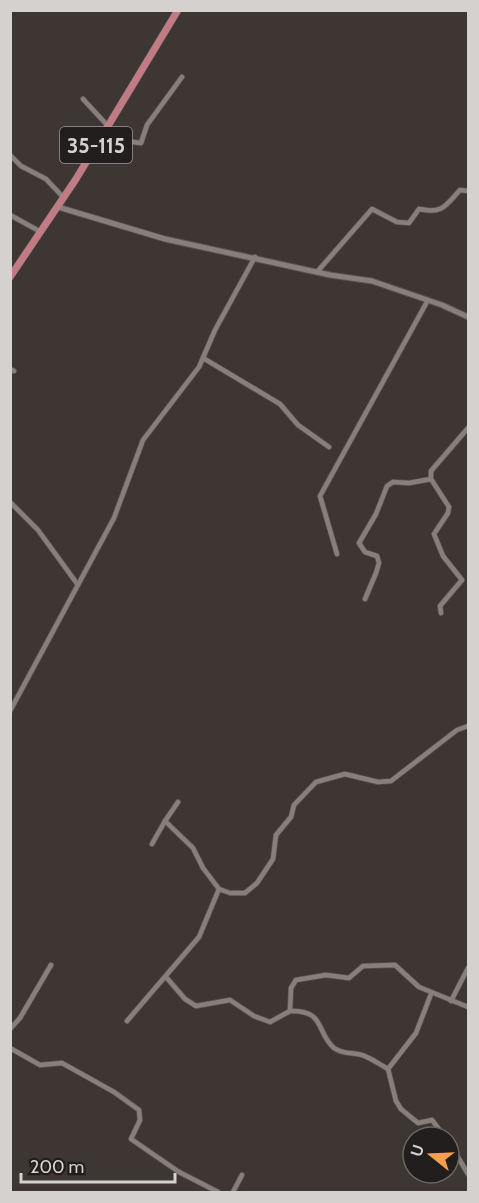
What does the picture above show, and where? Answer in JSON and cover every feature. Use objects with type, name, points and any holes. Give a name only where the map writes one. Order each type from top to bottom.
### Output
[{"type":"main road","name":"35-115","points":[[10,277],[64,198],[178,10]]},
{"type":"street","points":[[101,138],[141,143],[147,125],[182,77]]},
{"type":"street","points":[[83,99],[108,126]]},
{"type":"street","points":[[10,155],[21,166],[46,179],[64,198]]},
{"type":"street","points":[[317,272],[372,209],[392,220],[409,223],[419,209],[433,212],[450,205],[460,190],[468,191]]},
{"type":"street","points":[[58,207],[150,235],[317,272],[372,281],[428,300],[468,317]]},
{"type":"street","points":[[10,215],[41,232]]},
{"type":"street","points":[[10,711],[117,512],[147,433],[187,384],[203,358],[215,330],[255,257]]},
{"type":"street","points":[[336,554],[320,495],[428,300]]},
{"type":"street","points":[[203,358],[280,404],[298,424],[329,447]]},
{"type":"street","points":[[441,613],[440,606],[462,580],[443,556],[434,534],[448,513],[449,507],[431,479],[430,471],[468,428]]},
{"type":"street","points":[[365,599],[379,562],[376,556],[365,552],[358,543],[376,514],[387,486],[393,482],[409,483],[431,479]]},
{"type":"street","points":[[10,502],[43,536],[64,569],[78,585]]},
{"type":"street","points":[[165,821],[188,842],[211,881],[219,889],[230,893],[251,890],[273,859],[277,832],[291,817],[297,801],[316,782],[345,774],[378,782],[391,781],[457,730],[468,726]]},
{"type":"street","points":[[152,844],[178,802]]},
{"type":"street","points":[[127,1021],[199,937],[219,889]]},
{"type":"street","points":[[10,1029],[20,1018],[51,964]]},
{"type":"street","points":[[290,1011],[291,988],[296,980],[326,975],[350,978],[368,965],[395,965],[413,983],[431,994],[468,1007]]},
{"type":"street","points":[[451,1001],[468,968]]},
{"type":"street","points":[[166,977],[185,999],[196,1006],[230,1000],[254,1016],[270,1022],[290,1011],[304,1013],[317,1020],[328,1041],[342,1052],[362,1055],[388,1069],[401,1109],[418,1123],[432,1120],[436,1125]]},
{"type":"street","points":[[388,1069],[416,1033],[431,994]]},
{"type":"street","points":[[10,1047],[40,1065],[62,1064],[114,1092],[139,1110],[140,1120],[131,1140],[179,1172],[218,1192]]},
{"type":"street","points":[[233,1192],[242,1175]]}]
